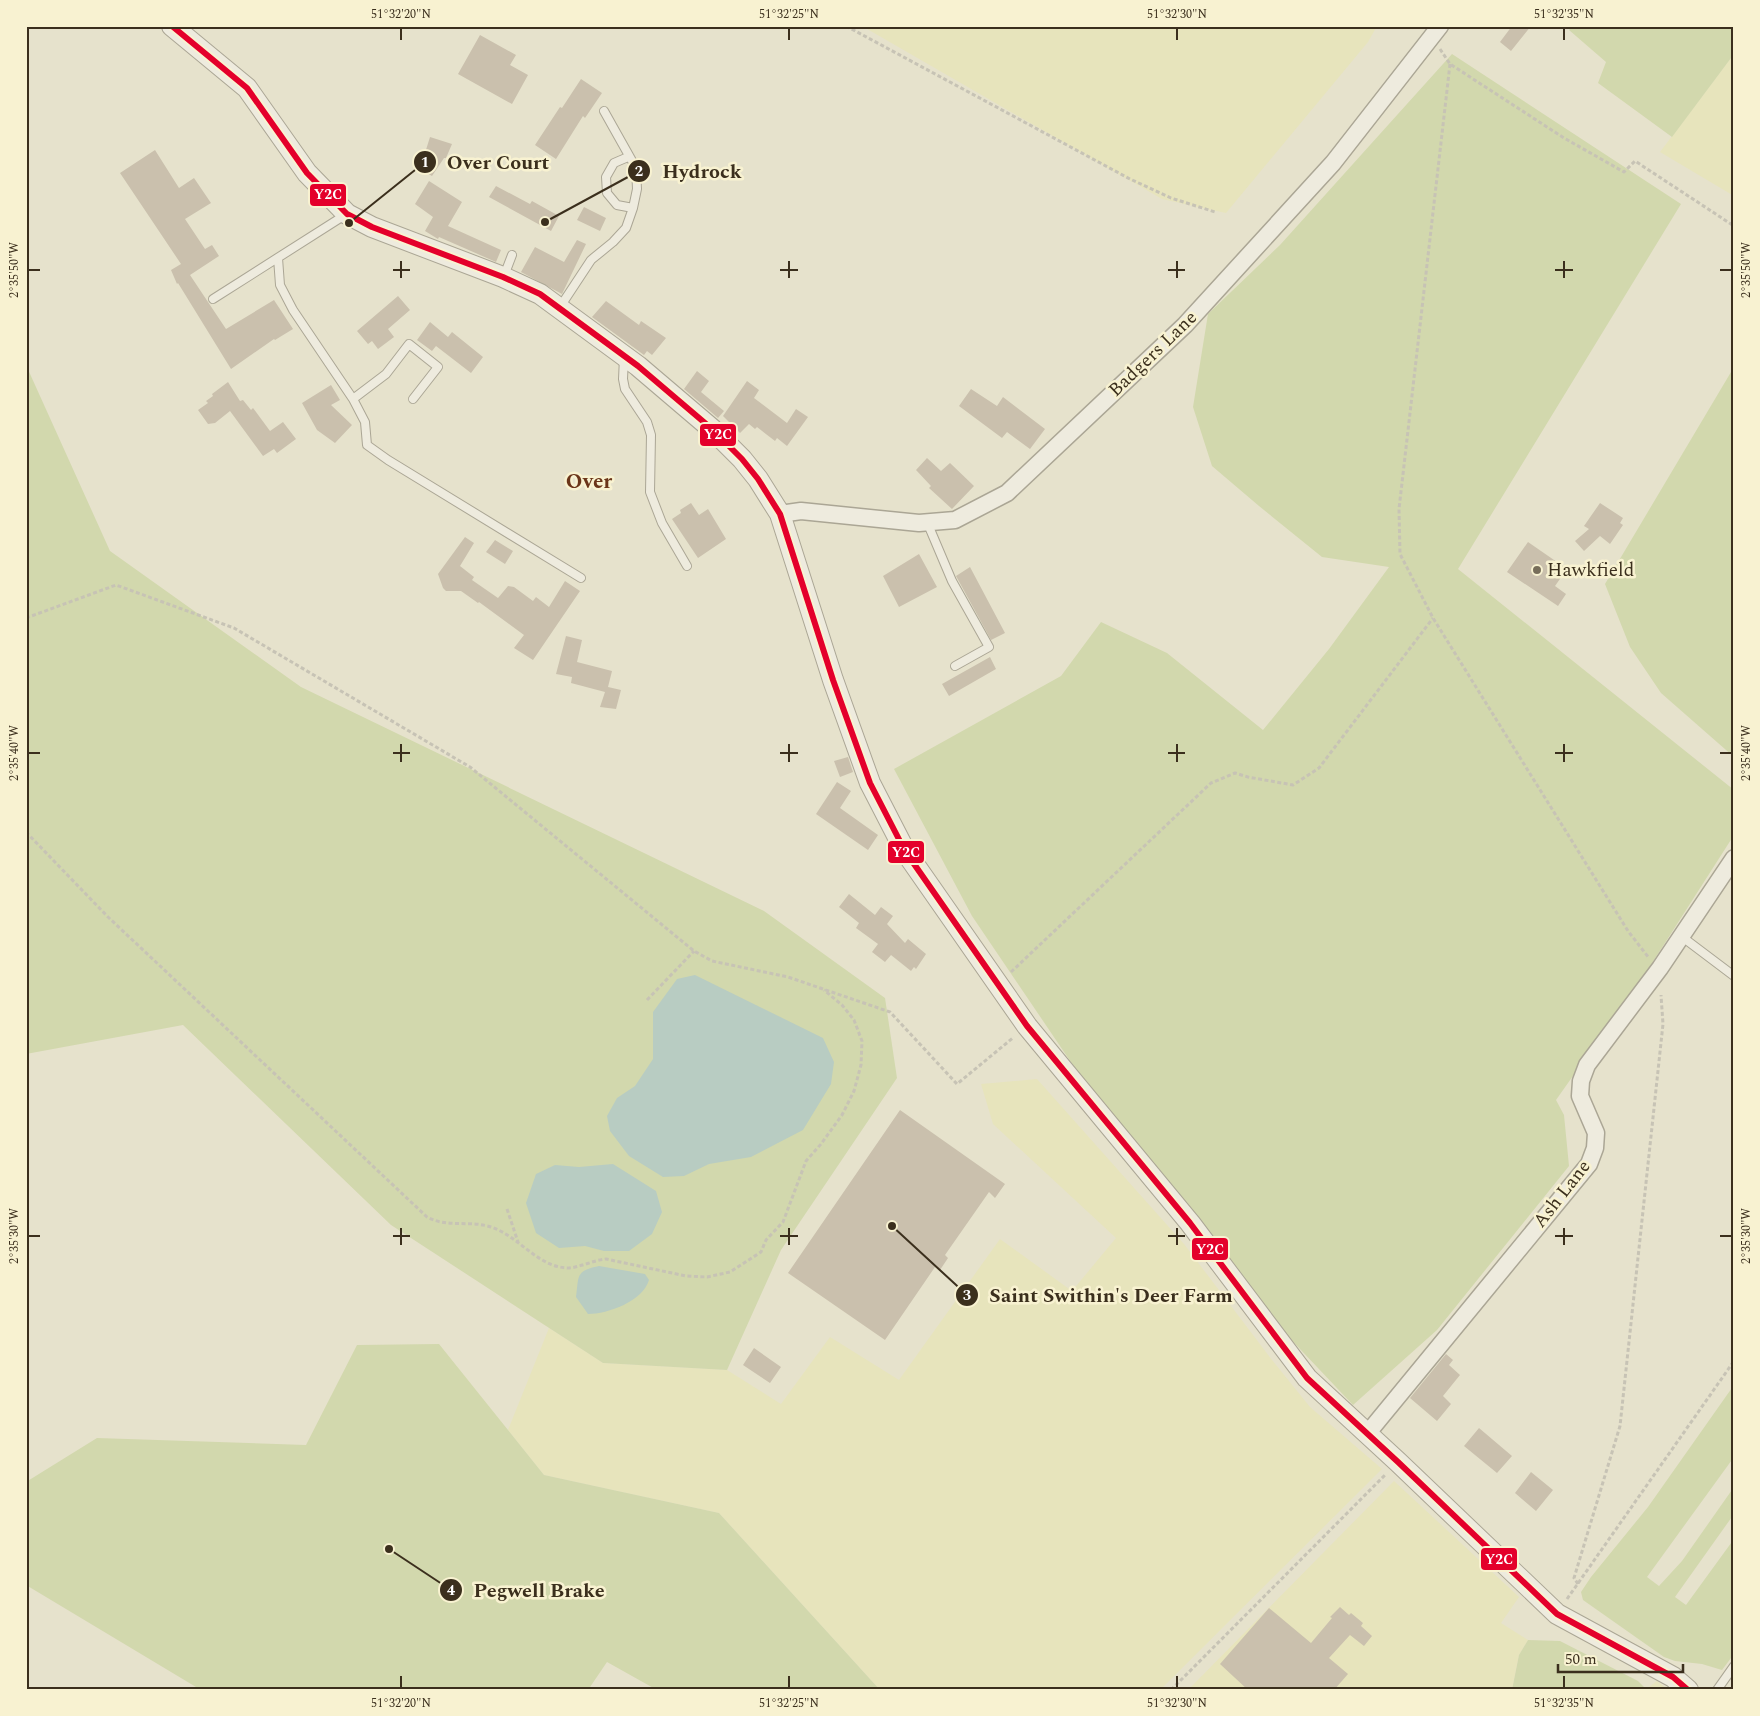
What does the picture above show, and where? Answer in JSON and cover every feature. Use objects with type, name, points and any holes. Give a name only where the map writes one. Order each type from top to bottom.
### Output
[{"type":"street","points":[[172,26],[247,88],[307,173],[347,214],[372,227],[503,277],[540,294],[624,356],[704,423],[742,459],[758,479],[780,514],[833,680],[870,783],[905,851],[1027,1026],[1190,1223],[1306,1378],[1398,1462],[1556,1614],[1673,1677],[1688,1690]]},
{"type":"street","name":"Badgers Lane","points":[[780,514],[801,512],[919,523],[955,520],[1007,493],[1185,325],[1333,163],[1436,32]]},
{"type":"street","name":"Ash Lane","points":[[1367,1434],[1589,1164],[1595,1148],[1596,1133],[1580,1096],[1581,1081],[1587,1065],[1660,968],[1734,858]]},
{"type":"lane","points":[[559,308],[591,260],[613,242],[626,228],[633,208],[637,189],[636,168],[628,157],[604,111]]},
{"type":"lane","points":[[628,157],[614,163],[606,177],[607,193],[618,205],[633,208]]},
{"type":"lane","points":[[213,299],[347,214]]},
{"type":"lane","points":[[503,277],[512,255]]},
{"type":"lane","points":[[278,258],[280,285],[289,302],[354,399],[365,422],[367,445],[388,460],[581,578]]},
{"type":"lane","points":[[354,399],[386,374],[409,344],[438,367],[413,399]]},
{"type":"lane","points":[[624,356],[622,379],[625,390],[647,422],[651,434],[650,492],[662,523],[687,566]]},
{"type":"lane","points":[[927,522],[952,581],[989,647],[956,666]]},
{"type":"lane","points":[[1681,936],[1734,976]]},
{"type":"lane","points":[[1717,1690],[1734,1666]]},
{"type":"path","points":[[846,26],[1130,179],[1172,198],[1215,212]]},
{"type":"path","points":[[1436,32],[1450,64],[1399,508],[1400,554],[1433,618],[1628,931],[1651,961],[1660,968],[1663,1024],[1620,1426],[1574,1578],[1578,1584],[1734,1361]]},
{"type":"path","points":[[1450,64],[1564,138],[1624,172],[1635,161],[1734,226]]},
{"type":"path","points":[[26,618],[116,585],[234,628],[470,767],[694,951],[712,961],[808,982],[824,990],[890,1012],[956,1084],[1027,1026]]},
{"type":"path","points":[[997,984],[1211,783],[1235,773],[1293,785],[1319,768],[1433,618]]},
{"type":"path","points":[[26,832],[108,917],[427,1217],[435,1222],[482,1224],[494,1228],[519,1243],[544,1262],[557,1266],[570,1268],[595,1260],[606,1259],[686,1276],[707,1277],[730,1272],[761,1252],[766,1240],[783,1222],[806,1161],[842,1115],[854,1091],[860,1065],[862,1041],[854,1020],[842,1005],[824,990]]},
{"type":"path","points":[[647,1000],[694,951]]},
{"type":"path","points":[[507,1210],[519,1243]]},
{"type":"path","points":[[1171,1690],[1398,1462]]},
{"type":"shaded area","points":[[862,26],[1377,26],[1368,42],[1226,213],[1162,199]]},
{"type":"shaded area","points":[[1734,54],[1734,196],[1660,152]]},
{"type":"shaded area","points":[[695,975],[823,1038],[834,1062],[831,1084],[803,1130],[751,1157],[709,1164],[684,1176],[663,1177],[629,1156],[610,1131],[607,1116],[617,1098],[635,1086],[653,1059],[653,1012],[677,979]]},
{"type":"shaded area","points":[[1037,1079],[1184,1244],[1310,1407],[1382,1469],[1160,1690],[880,1690],[719,1513],[544,1475],[508,1430],[549,1328],[603,1363],[727,1370],[781,1404],[830,1337],[899,1380],[1000,1239],[1072,1291],[1116,1238],[993,1124],[981,1084]]},
{"type":"shaded area","points":[[613,1164],[656,1191],[662,1212],[652,1234],[629,1251],[604,1251],[585,1246],[559,1248],[536,1233],[526,1203],[536,1174],[555,1165],[579,1167]]},
{"type":"shaded area","points":[[599,1266],[645,1274],[649,1280],[640,1294],[624,1305],[605,1312],[588,1314],[576,1297],[578,1279],[582,1272]]},
{"type":"shaded area","points":[[1394,1481],[1519,1597],[1501,1623],[1528,1640],[1519,1655],[1512,1690],[1188,1690]]},
{"type":"shaded area","points":[[1657,1681],[1668,1690],[1645,1690],[1646,1689]]},
{"type":"green space","points":[[1573,26],[1734,26],[1734,54],[1672,137],[1598,83],[1606,62],[1569,30]]},
{"type":"green space","points":[[1452,54],[1681,204],[1458,569],[1734,790],[1734,835],[1647,971],[1556,1100],[1564,1115],[1569,1166],[1437,1330],[1353,1405],[1282,1330],[1081,1077],[972,916],[894,769],[1061,676],[1101,622],[1167,653],[1263,730],[1329,649],[1389,567],[1322,557],[1212,466],[1193,407],[1208,314],[1280,245]]},
{"type":"green space","points":[[26,365],[110,551],[301,687],[764,911],[885,998],[897,1078],[781,1250],[727,1370],[603,1363],[391,1225],[183,1025],[26,1054]]},
{"type":"green space","points":[[1734,367],[1734,757],[1661,693],[1630,647],[1605,584]]},
{"type":"green space","points":[[439,1344],[544,1475],[719,1513],[880,1690],[657,1690],[607,1662],[588,1690],[201,1690],[26,1585],[26,1482],[97,1438],[306,1445],[357,1345]]},
{"type":"green space","points":[[1734,1385],[1734,1457],[1647,1577],[1659,1586],[1682,1561],[1734,1487],[1734,1514],[1675,1597],[1686,1605],[1734,1539],[1734,1654],[1722,1670],[1664,1657],[1583,1600],[1581,1592],[1648,1507]]},
{"type":"green space","points":[[1528,1640],[1560,1641],[1638,1681],[1646,1689],[1512,1690],[1519,1655]]},
{"type":"building","points":[[1512,26],[1531,26],[1511,51],[1500,42]]},
{"type":"building","points":[[480,35],[516,55],[510,65],[528,75],[512,104],[458,74]]},
{"type":"building","points":[[581,79],[602,93],[585,118],[583,116],[556,159],[535,145]]},
{"type":"building","points":[[430,137],[452,144],[446,158],[444,158],[432,176],[420,169]]},
{"type":"building","points":[[155,150],[179,188],[194,178],[211,203],[185,219],[205,249],[212,245],[219,256],[190,275],[226,329],[274,300],[293,329],[274,339],[231,369],[177,284],[171,270],[181,264],[120,173]]},
{"type":"building","points":[[429,181],[462,202],[448,226],[501,250],[496,262],[439,237],[438,239],[425,231],[433,217],[415,204]]},
{"type":"building","points":[[496,186],[530,204],[532,201],[559,216],[551,231],[489,197]]},
{"type":"building","points":[[584,207],[606,218],[600,231],[577,220]]},
{"type":"building","points":[[577,240],[586,244],[562,294],[521,272],[535,247],[564,262]]},
{"type":"building","points":[[398,296],[410,310],[388,329],[394,337],[378,349],[372,341],[368,344],[357,331]]},
{"type":"building","points":[[606,301],[639,325],[641,321],[666,338],[652,355],[647,351],[644,355],[592,317]]},
{"type":"building","points":[[430,322],[448,337],[452,332],[483,357],[471,373],[436,346],[432,351],[417,340]]},
{"type":"building","points":[[697,371],[709,381],[701,392],[724,411],[718,418],[684,389]]},
{"type":"building","points":[[747,381],[759,390],[754,398],[787,423],[796,409],[808,417],[787,446],[777,438],[775,441],[757,427],[755,429],[749,424],[740,433],[723,416]]},
{"type":"building","points":[[228,382],[240,401],[243,400],[251,410],[253,408],[270,431],[283,422],[296,439],[277,453],[274,449],[263,456],[230,411],[215,423],[208,424],[198,410],[208,403],[206,401],[213,396],[212,394]]},
{"type":"building","points":[[331,385],[340,400],[331,405],[352,425],[335,443],[317,430],[302,403]]},
{"type":"building","points":[[971,389],[997,406],[1003,397],[1045,429],[1030,449],[1007,432],[1002,438],[959,406]]},
{"type":"building","points":[[927,458],[941,471],[950,463],[974,486],[952,509],[929,488],[931,486],[916,470]]},
{"type":"building","points":[[691,503],[699,515],[708,509],[726,539],[698,558],[672,519],[681,513],[680,510]]},
{"type":"building","points":[[1600,503],[1623,518],[1620,523],[1623,525],[1610,544],[1600,536],[1584,551],[1575,541],[1589,529],[1584,526]]},
{"type":"building","points":[[465,537],[474,543],[460,566],[474,577],[472,580],[498,598],[508,586],[514,587],[533,601],[536,597],[549,607],[565,581],[580,591],[533,660],[514,648],[524,635],[461,591],[446,591],[443,588],[438,574]]},
{"type":"building","points":[[495,540],[513,551],[505,564],[486,552]]},
{"type":"building","name":"Hawkfield","points":[[1528,542],[1567,569],[1555,586],[1566,594],[1558,606],[1507,572]]},
{"type":"building","points":[[919,554],[937,587],[899,607],[883,576]]},
{"type":"building","points":[[970,567],[1005,633],[991,640],[956,576]]},
{"type":"building","points":[[566,636],[582,640],[577,662],[612,671],[608,687],[621,690],[616,709],[600,707],[605,692],[571,683],[572,677],[556,674]]},
{"type":"building","points":[[990,657],[996,669],[949,696],[942,684]]},
{"type":"building","points":[[848,757],[853,772],[840,777],[834,761]]},
{"type":"building","points":[[837,782],[851,791],[840,808],[878,835],[868,850],[816,814]]},
{"type":"building","points":[[849,894],[875,915],[881,907],[893,916],[887,924],[905,943],[908,939],[926,954],[916,969],[914,967],[911,971],[891,955],[885,962],[872,952],[878,944],[856,928],[859,923],[839,907]]},
{"type":"building","points":[[900,1110],[1005,1184],[995,1198],[989,1192],[945,1255],[948,1258],[940,1270],[935,1267],[885,1340],[788,1273]]},
{"type":"building","points":[[754,1348],[781,1367],[770,1383],[743,1365]]},
{"type":"building","points":[[1446,1354],[1453,1360],[1449,1365],[1460,1375],[1443,1396],[1451,1404],[1437,1421],[1410,1398]]},
{"type":"building","points":[[1479,1428],[1512,1456],[1497,1473],[1464,1446]]},
{"type":"building","points":[[1531,1472],[1553,1490],[1536,1511],[1515,1493]]},
{"type":"building","points":[[1340,1607],[1363,1623],[1361,1626],[1372,1636],[1364,1646],[1350,1635],[1329,1658],[1348,1674],[1334,1690],[1248,1690],[1220,1664],[1269,1608],[1311,1643],[1332,1618],[1330,1617]]},
{"type":"transit line","name":"Y2C","points":[[172,26],[247,88],[307,173],[347,214],[372,227],[503,277],[540,294],[638,366],[712,429],[742,459],[758,479],[780,514],[833,680],[870,783],[905,851],[1027,1026],[1190,1223],[1307,1378],[1557,1614],[1673,1677],[1688,1690]]},
{"type":"place","name":"Hydrock","points":[[545,222]]},
{"type":"place","name":"Over Court","points":[[349,223]]},
{"type":"place","name":"Hawkfield","points":[[1537,570]]},
{"type":"place","name":"Saint Swithin's Deer Farm","points":[[892,1226]]},
{"type":"place","name":"Pegwell Brake","points":[[389,1549]]},
{"type":"district","name":"Over","points":[[589,482]]}]
